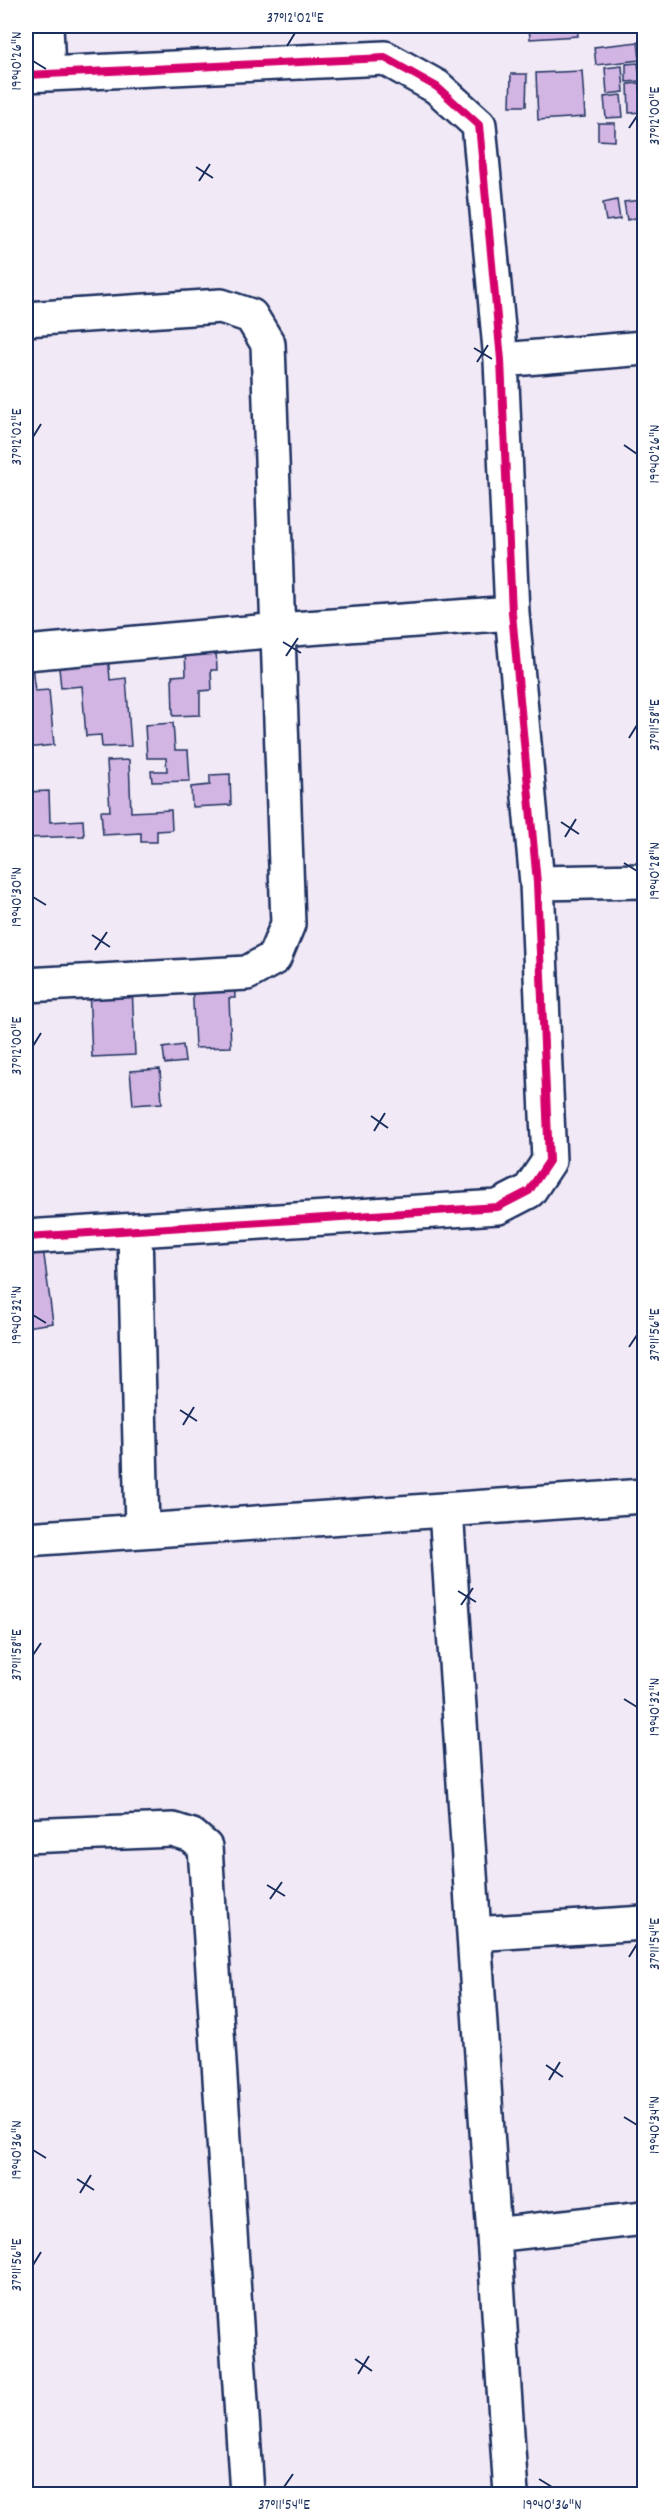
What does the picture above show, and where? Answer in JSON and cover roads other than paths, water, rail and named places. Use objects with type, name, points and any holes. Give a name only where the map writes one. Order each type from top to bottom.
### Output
[{"type":"street","points":[[26,1237],[498,1207],[529,1191],[549,1161],[537,883],[512,613],[501,360],[479,125],[437,87],[385,58],[37,74],[45,26]]},
{"type":"street","points":[[26,319],[221,306],[251,316],[268,344],[288,924],[274,958],[247,973],[26,985]]},
{"type":"street","points":[[501,360],[645,348]]},
{"type":"street","points":[[26,653],[279,630],[512,613]]},
{"type":"street","points":[[537,883],[645,881]]},
{"type":"street","points":[[135,1230],[142,1530]]},
{"type":"street","points":[[26,1539],[645,1496]]},
{"type":"street","points":[[446,1510],[511,2494]]},
{"type":"street","points":[[26,1836],[173,1830],[192,1836],[205,1847],[247,2494]]},
{"type":"street","points":[[474,1935],[645,1923]]},
{"type":"street","points":[[494,2235],[645,2218]]}]
